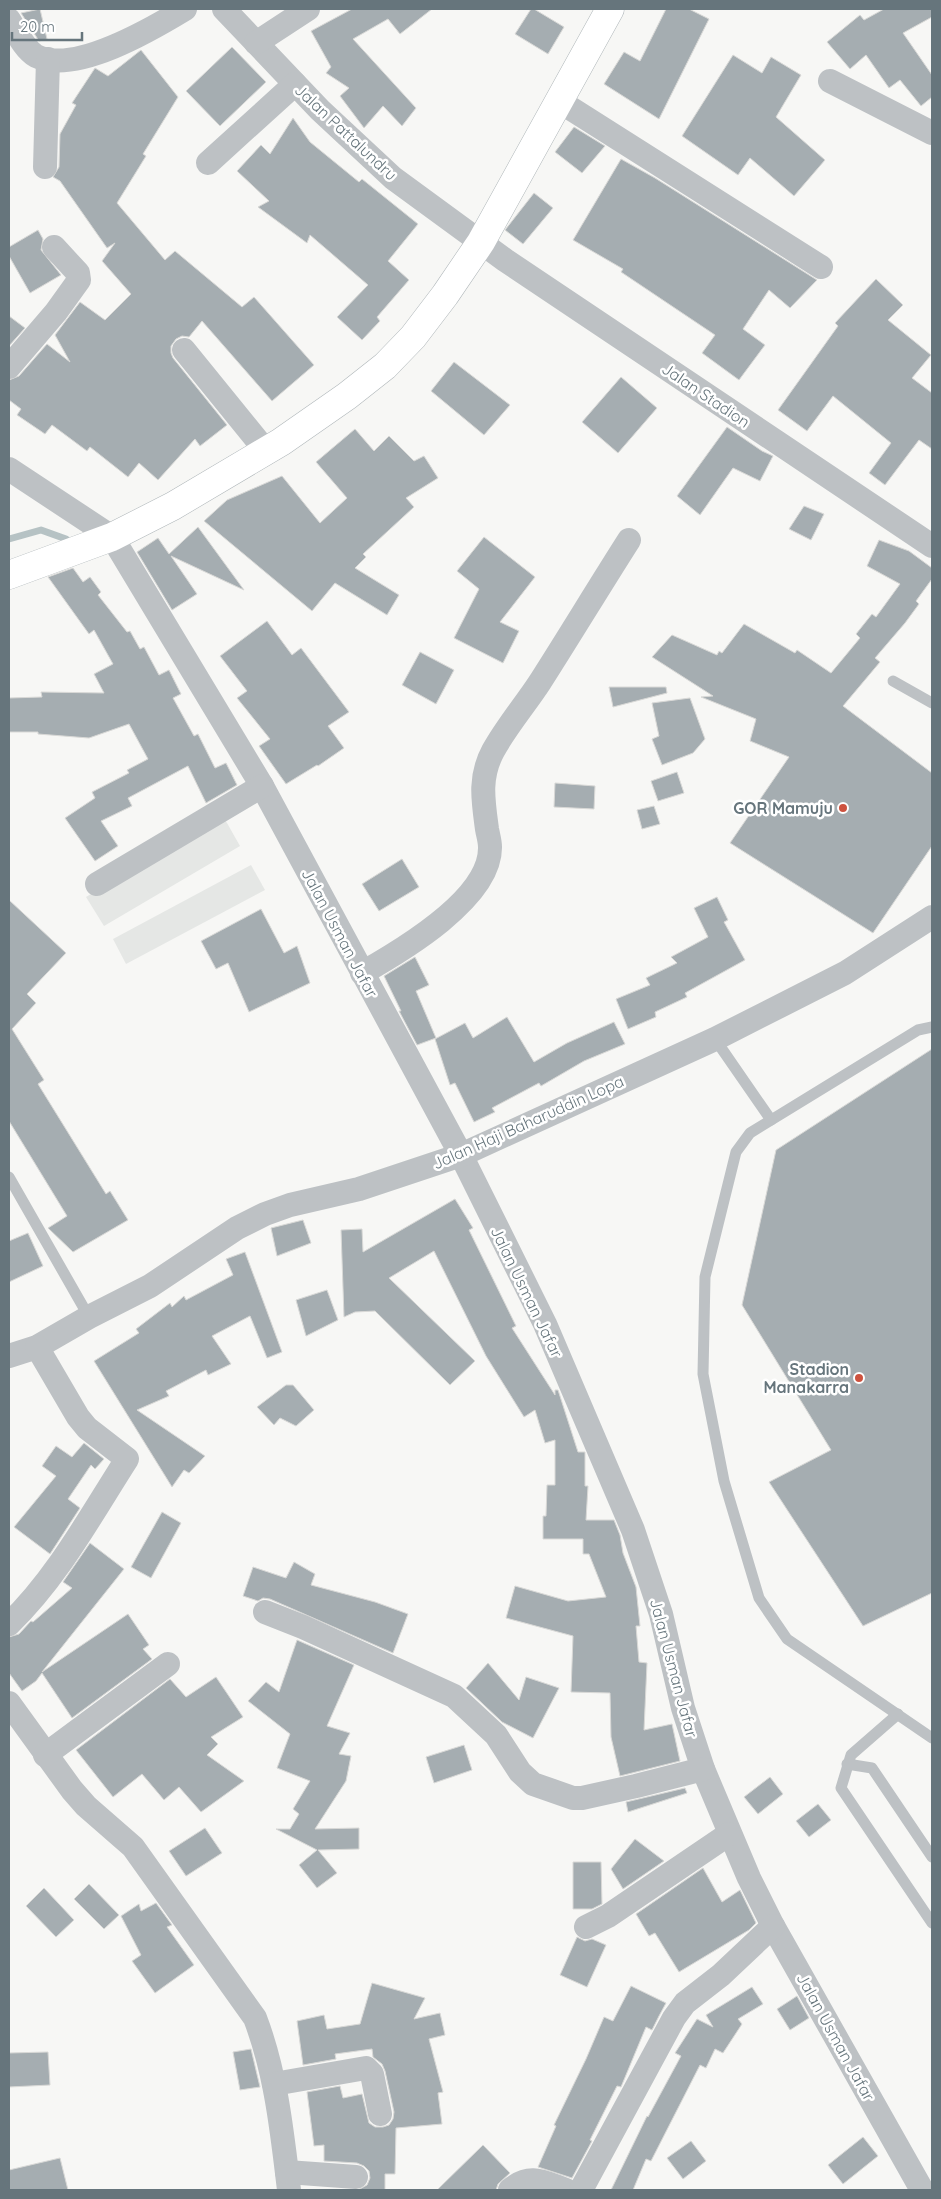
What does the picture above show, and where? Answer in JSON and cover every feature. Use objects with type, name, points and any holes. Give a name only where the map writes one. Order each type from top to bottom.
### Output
[{"type":"street","points":[[9,21],[26,47],[36,56],[48,59],[66,59],[113,48],[138,37],[185,9]]},
{"type":"street","name":"Jalan Pattalundru","points":[[224,9],[320,110],[393,178],[481,242]]},
{"type":"street","points":[[256,43],[308,9]]},
{"type":"street","points":[[9,574],[112,537],[173,506],[266,451],[347,396],[385,366],[413,337],[440,302],[481,242],[610,9]]},
{"type":"street","points":[[45,167],[48,59]]},
{"type":"street","points":[[830,81],[932,133]]},
{"type":"street","points":[[208,163],[295,84]]},
{"type":"street","points":[[559,101],[821,267]]},
{"type":"street","name":"Jalan Stadion","points":[[481,242],[932,546]]},
{"type":"street","points":[[9,367],[56,312],[79,280],[78,273],[54,247]]},
{"type":"street","points":[[184,350],[266,451]]},
{"type":"street","name":"Jalan Usman Jafar","points":[[9,469],[112,537],[262,786],[461,1155],[545,1324],[633,1530],[661,1614],[683,1708],[703,1768],[729,1834],[773,1926],[922,2190]]},
{"type":"street","points":[[362,972],[402,950],[457,907],[478,882],[488,862],[490,847],[483,801],[483,780],[486,766],[494,750],[539,683],[629,540]]},
{"type":"street","points":[[97,884],[262,786]]},
{"type":"street","name":"Jalan Haji Baharuddin Lopa","points":[[9,1356],[37,1347],[89,1317],[150,1286],[237,1228],[265,1214],[290,1204],[359,1189],[461,1155],[715,1039],[845,972],[932,917]]},
{"type":"street","points":[[9,1624],[21,1613],[59,1564],[127,1460],[87,1428],[78,1417],[37,1347]]},
{"type":"street","points":[[265,1612],[303,1627],[454,1696],[496,1735],[520,1772],[533,1784],[573,1798],[582,1798],[703,1768]]},
{"type":"street","points":[[45,1755],[168,1664]]},
{"type":"street","points":[[11,1712],[67,1785],[86,1806],[133,1847],[245,2002],[260,2030],[274,2084],[288,2181],[356,2177]]},
{"type":"street","points":[[586,1926],[608,1916],[729,1834]]},
{"type":"street","points":[[581,2190],[674,2018],[685,2003],[721,1975],[773,1926]]},
{"type":"street","points":[[274,2084],[366,2068],[372,2074],[380,2114]]},
{"type":"street","points":[[510,2190],[520,2181],[529,2180],[566,2190]]},
{"type":"lane","points":[[893,681],[932,703]]},
{"type":"lane","points":[[932,1027],[918,1030],[750,1132],[736,1152],[705,1277],[703,1374],[724,1481],[759,1598],[787,1639],[932,1738]]},
{"type":"lane","points":[[715,1039],[771,1120]]},
{"type":"lane","points":[[9,1177],[89,1317]]},
{"type":"lane","points":[[898,1714],[850,1754],[841,1788],[932,1923]]},
{"type":"lane","points":[[847,1764],[872,1768],[932,1857]]},
{"type":"shaded area","points":[[223,816],[240,846],[104,926],[86,897]]},
{"type":"shaded area","points":[[251,865],[265,890],[126,964],[113,939]]},
{"type":"building","points":[[40,9],[47,39],[39,41],[21,13]]},
{"type":"building","points":[[352,9],[432,9],[400,34],[388,19],[353,39],[416,108],[402,126],[383,106],[364,128],[340,96],[349,88],[326,73],[331,67],[311,31]]},
{"type":"building","points":[[531,9],[564,27],[548,54],[515,34]]},
{"type":"building","points":[[666,9],[689,9],[709,19],[659,119],[604,84],[624,52],[640,61]]},
{"type":"building","points":[[884,9],[932,9],[932,17],[903,33],[932,75],[932,97],[921,106],[900,80],[889,88],[866,55],[850,69],[827,42],[860,15],[864,20]]},
{"type":"building","points":[[232,47],[266,82],[220,126],[186,91]]},
{"type":"building","points":[[141,50],[178,97],[143,154],[146,156],[117,203],[165,260],[175,251],[242,307],[254,297],[314,365],[272,401],[202,321],[189,337],[182,336],[176,339],[171,346],[173,358],[227,425],[200,446],[195,439],[158,480],[139,463],[128,477],[90,447],[87,451],[52,425],[45,434],[17,415],[21,409],[9,400],[9,380],[19,376],[47,344],[70,362],[55,335],[80,302],[105,320],[131,294],[102,261],[115,243],[107,248],[60,181],[53,177],[59,167],[60,134],[76,105],[72,103],[95,68],[108,76]]},
{"type":"building","points":[[733,55],[762,73],[771,57],[801,75],[776,117],[825,160],[794,196],[750,158],[738,175],[682,136]]},
{"type":"building","points":[[293,118],[310,142],[359,182],[362,179],[418,224],[388,261],[409,280],[377,317],[380,321],[362,340],[337,317],[368,285],[310,235],[307,243],[258,207],[269,201],[237,171],[261,145],[270,154]]},
{"type":"building","points":[[574,127],[605,146],[582,173],[555,152]]},
{"type":"building","points":[[621,159],[655,178],[817,280],[790,308],[769,290],[743,329],[765,345],[739,380],[702,353],[715,335],[621,272],[623,269],[573,240]]},
{"type":"building","points":[[534,193],[553,208],[523,244],[505,230]]},
{"type":"building","points":[[38,230],[43,239],[41,250],[61,275],[30,293],[9,256],[9,247]]},
{"type":"building","points":[[876,279],[903,305],[888,320],[931,355],[912,378],[932,393],[932,449],[919,440],[885,485],[869,473],[891,443],[833,396],[807,431],[778,410],[838,326],[835,323]]},
{"type":"building","points":[[9,316],[25,328],[9,346]]},
{"type":"building","points":[[454,362],[510,405],[484,435],[431,391]]},
{"type":"building","points":[[621,377],[657,408],[618,453],[582,422]]},
{"type":"building","points":[[727,427],[762,451],[773,456],[760,481],[733,468],[700,515],[677,496]]},
{"type":"building","points":[[355,429],[374,451],[389,436],[414,461],[424,456],[438,478],[406,498],[414,507],[363,554],[366,557],[355,568],[399,595],[387,615],[335,583],[312,611],[204,521],[227,500],[282,476],[320,523],[347,498],[316,462]]},
{"type":"building","points":[[804,506],[824,514],[811,540],[789,529]]},
{"type":"building","points":[[198,527],[244,590],[171,556],[197,594],[172,610],[137,552],[158,538],[169,554]]},
{"type":"building","points":[[484,537],[535,577],[500,622],[519,631],[503,663],[454,638],[479,589],[457,571]]},
{"type":"building","name":"GOR Mamuju","points":[[879,540],[909,551],[932,568],[932,579],[916,601],[919,604],[875,658],[880,662],[843,706],[932,773],[932,846],[873,933],[730,843],[789,757],[750,741],[756,719],[701,697],[713,696],[652,657],[672,635],[717,655],[719,651],[722,653],[744,624],[795,653],[797,650],[831,673],[860,638],[856,634],[872,614],[876,617],[900,584],[867,566]]},
{"type":"building","points":[[73,568],[83,582],[90,577],[101,592],[98,595],[127,632],[130,631],[140,649],[144,647],[159,675],[169,670],[181,694],[173,698],[194,736],[198,734],[215,768],[226,763],[237,785],[206,803],[188,766],[128,798],[132,806],[101,821],[118,846],[95,861],[65,818],[95,798],[92,792],[129,773],[127,770],[148,759],[129,724],[89,738],[38,734],[38,732],[9,732],[9,698],[42,697],[41,692],[104,693],[94,674],[113,664],[94,630],[89,634],[48,577]]},
{"type":"building","points":[[267,621],[292,655],[301,648],[349,712],[328,726],[344,748],[318,766],[286,784],[259,746],[270,739],[237,698],[247,691],[220,656]]},
{"type":"building","points":[[420,652],[454,670],[436,704],[402,685]]},
{"type":"building","points":[[609,687],[666,687],[667,693],[613,707]]},
{"type":"building","points":[[690,698],[705,739],[693,753],[662,765],[652,739],[659,736],[652,703]]},
{"type":"building","points":[[677,772],[684,793],[658,801],[651,781]]},
{"type":"building","points":[[555,783],[595,786],[594,809],[554,807]]},
{"type":"building","points":[[654,806],[660,824],[642,829],[637,810]]},
{"type":"building","points":[[402,859],[419,887],[379,911],[362,884]]},
{"type":"building","points":[[717,897],[728,920],[724,922],[745,960],[685,993],[687,997],[655,1012],[656,1017],[628,1029],[616,999],[650,985],[646,978],[677,963],[671,957],[708,937],[694,908]]},
{"type":"building","points":[[9,900],[66,953],[27,994],[36,1003],[12,1029],[44,1080],[38,1084],[106,1194],[110,1191],[128,1220],[73,1252],[48,1228],[67,1216],[9,1121]]},
{"type":"building","points":[[261,909],[284,953],[297,946],[310,983],[249,1012],[228,963],[216,969],[201,941]]},
{"type":"building","points":[[415,957],[429,985],[416,991],[436,1038],[417,1045],[399,1011],[401,1011],[384,976]]},
{"type":"building","points":[[507,1017],[534,1062],[567,1043],[614,1022],[625,1044],[584,1061],[541,1086],[539,1083],[492,1108],[495,1112],[474,1122],[455,1083],[450,1085],[435,1039],[465,1023],[473,1038]]},
{"type":"building","name":"Stadion Manakarra","points":[[932,1049],[932,1593],[863,1626],[769,1482],[831,1450],[742,1305],[776,1150]]},
{"type":"building","points":[[455,1199],[473,1228],[469,1230],[516,1326],[512,1328],[555,1395],[555,1390],[558,1390],[578,1452],[585,1452],[585,1486],[588,1486],[586,1520],[614,1520],[620,1535],[623,1553],[636,1587],[640,1626],[636,1626],[639,1662],[647,1663],[644,1730],[672,1724],[680,1761],[620,1776],[611,1737],[610,1693],[571,1692],[573,1636],[506,1618],[515,1586],[568,1601],[606,1597],[589,1554],[583,1554],[583,1539],[543,1539],[543,1516],[546,1516],[547,1485],[555,1485],[555,1440],[545,1443],[535,1410],[524,1417],[486,1356],[434,1251],[389,1278],[475,1361],[450,1385],[375,1311],[355,1312],[344,1317],[341,1230],[362,1229],[363,1252]]},
{"type":"building","points":[[303,1220],[311,1243],[277,1256],[271,1228]]},
{"type":"building","points":[[28,1233],[43,1266],[9,1282],[9,1241]]},
{"type":"building","points":[[245,1252],[282,1352],[267,1358],[250,1316],[212,1336],[231,1364],[208,1375],[206,1370],[166,1391],[169,1396],[137,1410],[205,1456],[189,1473],[184,1470],[172,1487],[94,1361],[139,1333],[136,1329],[170,1303],[172,1307],[184,1296],[186,1300],[233,1275],[226,1259]]},
{"type":"building","points":[[327,1290],[338,1320],[306,1336],[296,1300]]},
{"type":"building","points":[[286,1385],[293,1385],[314,1410],[296,1426],[280,1418],[274,1425],[257,1407]]},
{"type":"building","points":[[84,1443],[104,1459],[95,1469],[91,1465],[68,1499],[80,1508],[50,1554],[14,1527],[56,1476],[42,1466],[56,1446],[72,1457]]},
{"type":"building","points":[[162,1512],[181,1523],[151,1578],[131,1567]]},
{"type":"building","points":[[90,1543],[124,1569],[42,1672],[128,1614],[149,1645],[143,1649],[152,1659],[72,1718],[42,1673],[36,1681],[22,1691],[9,1673],[9,1637],[19,1634],[31,1621],[33,1622],[72,1588],[63,1582]]},
{"type":"building","points":[[294,1562],[315,1574],[311,1585],[375,1602],[408,1614],[393,1653],[270,1599],[263,1598],[258,1601],[243,1596],[253,1567],[286,1578]]},
{"type":"building","points":[[297,1640],[354,1665],[327,1726],[350,1733],[339,1754],[351,1756],[346,1781],[315,1829],[359,1828],[359,1849],[318,1850],[337,1873],[317,1888],[299,1865],[317,1850],[276,1829],[290,1829],[299,1814],[293,1809],[310,1781],[277,1768],[290,1734],[248,1701],[266,1682],[279,1692]]},
{"type":"building","points":[[488,1663],[519,1700],[526,1677],[559,1688],[533,1738],[502,1722],[466,1688]]},
{"type":"building","points":[[216,1677],[243,1717],[211,1737],[218,1744],[207,1755],[244,1781],[201,1812],[179,1787],[164,1800],[142,1774],[113,1797],[76,1750],[170,1679],[186,1697]]},
{"type":"building","points":[[464,1745],[472,1770],[434,1783],[426,1757]]},
{"type":"building","points":[[770,1777],[783,1794],[758,1814],[744,1797]]},
{"type":"building","points":[[685,1788],[687,1793],[628,1812],[626,1802]]},
{"type":"building","points":[[818,1804],[831,1820],[809,1837],[796,1821]]},
{"type":"building","points":[[205,1828],[222,1853],[186,1876],[169,1851]]},
{"type":"building","points":[[635,1839],[664,1861],[623,1889],[611,1869]]},
{"type":"building","points":[[573,1862],[601,1862],[602,1904],[592,1909],[573,1909]]},
{"type":"building","points":[[703,1868],[722,1902],[740,1890],[756,1923],[749,1930],[679,1972],[655,1933],[649,1936],[636,1914]]},
{"type":"building","points":[[89,1884],[119,1915],[104,1929],[74,1899]]},
{"type":"building","points":[[44,1888],[74,1920],[56,1937],[26,1906]]},
{"type":"building","points":[[156,1903],[172,1925],[167,1927],[194,1965],[155,1993],[132,1961],[141,1955],[121,1916],[139,1904],[141,1911]]},
{"type":"building","points":[[577,1937],[585,1941],[592,1939],[606,1945],[587,1987],[560,1975]]},
{"type":"building","points":[[372,1983],[425,1998],[414,2019],[440,2013],[445,2035],[429,2039],[443,2092],[438,2093],[442,2124],[396,2128],[395,2174],[385,2174],[385,2190],[358,2190],[367,2185],[370,2178],[369,2171],[364,2166],[357,2163],[324,2161],[324,2145],[314,2146],[307,2092],[340,2086],[343,2098],[362,2094],[369,2123],[375,2127],[383,2127],[389,2125],[393,2119],[394,2112],[385,2071],[382,2064],[373,2057],[372,2049],[335,2054],[336,2059],[303,2065],[297,2021],[324,2015],[327,2029],[360,2024]]},
{"type":"building","points":[[631,1986],[666,2003],[652,2030],[646,2027],[621,2087],[617,2086],[590,2140],[592,2141],[572,2178],[538,2167],[556,2126],[554,2125],[604,2017],[613,2021]]},
{"type":"building","points":[[752,1987],[763,2004],[738,2019],[742,2024],[723,2053],[715,2049],[706,2068],[700,2065],[651,2161],[646,2159],[633,2190],[611,2190],[647,2116],[681,2056],[675,2053],[697,2019],[713,2027],[706,2015]]},
{"type":"building","points":[[797,1996],[809,2018],[790,2030],[777,2009]]},
{"type":"building","points":[[251,2049],[260,2087],[240,2090],[233,2052]]},
{"type":"building","points":[[48,2052],[50,2085],[9,2087],[9,2053]]},
{"type":"building","points":[[863,2137],[878,2156],[843,2184],[828,2165]]},
{"type":"building","points":[[691,2141],[706,2161],[683,2179],[667,2158]]},
{"type":"building","points":[[483,2145],[510,2173],[498,2184],[496,2190],[437,2190]]},
{"type":"building","points":[[60,2158],[68,2190],[9,2190],[9,2170]]},
{"type":"waterway","points":[[9,539],[41,530],[66,539]]},
{"type":"place","name":"GOR Mamuju","points":[[843,808]]},
{"type":"place","name":"Stadion Manakarra","points":[[859,1378]]}]
